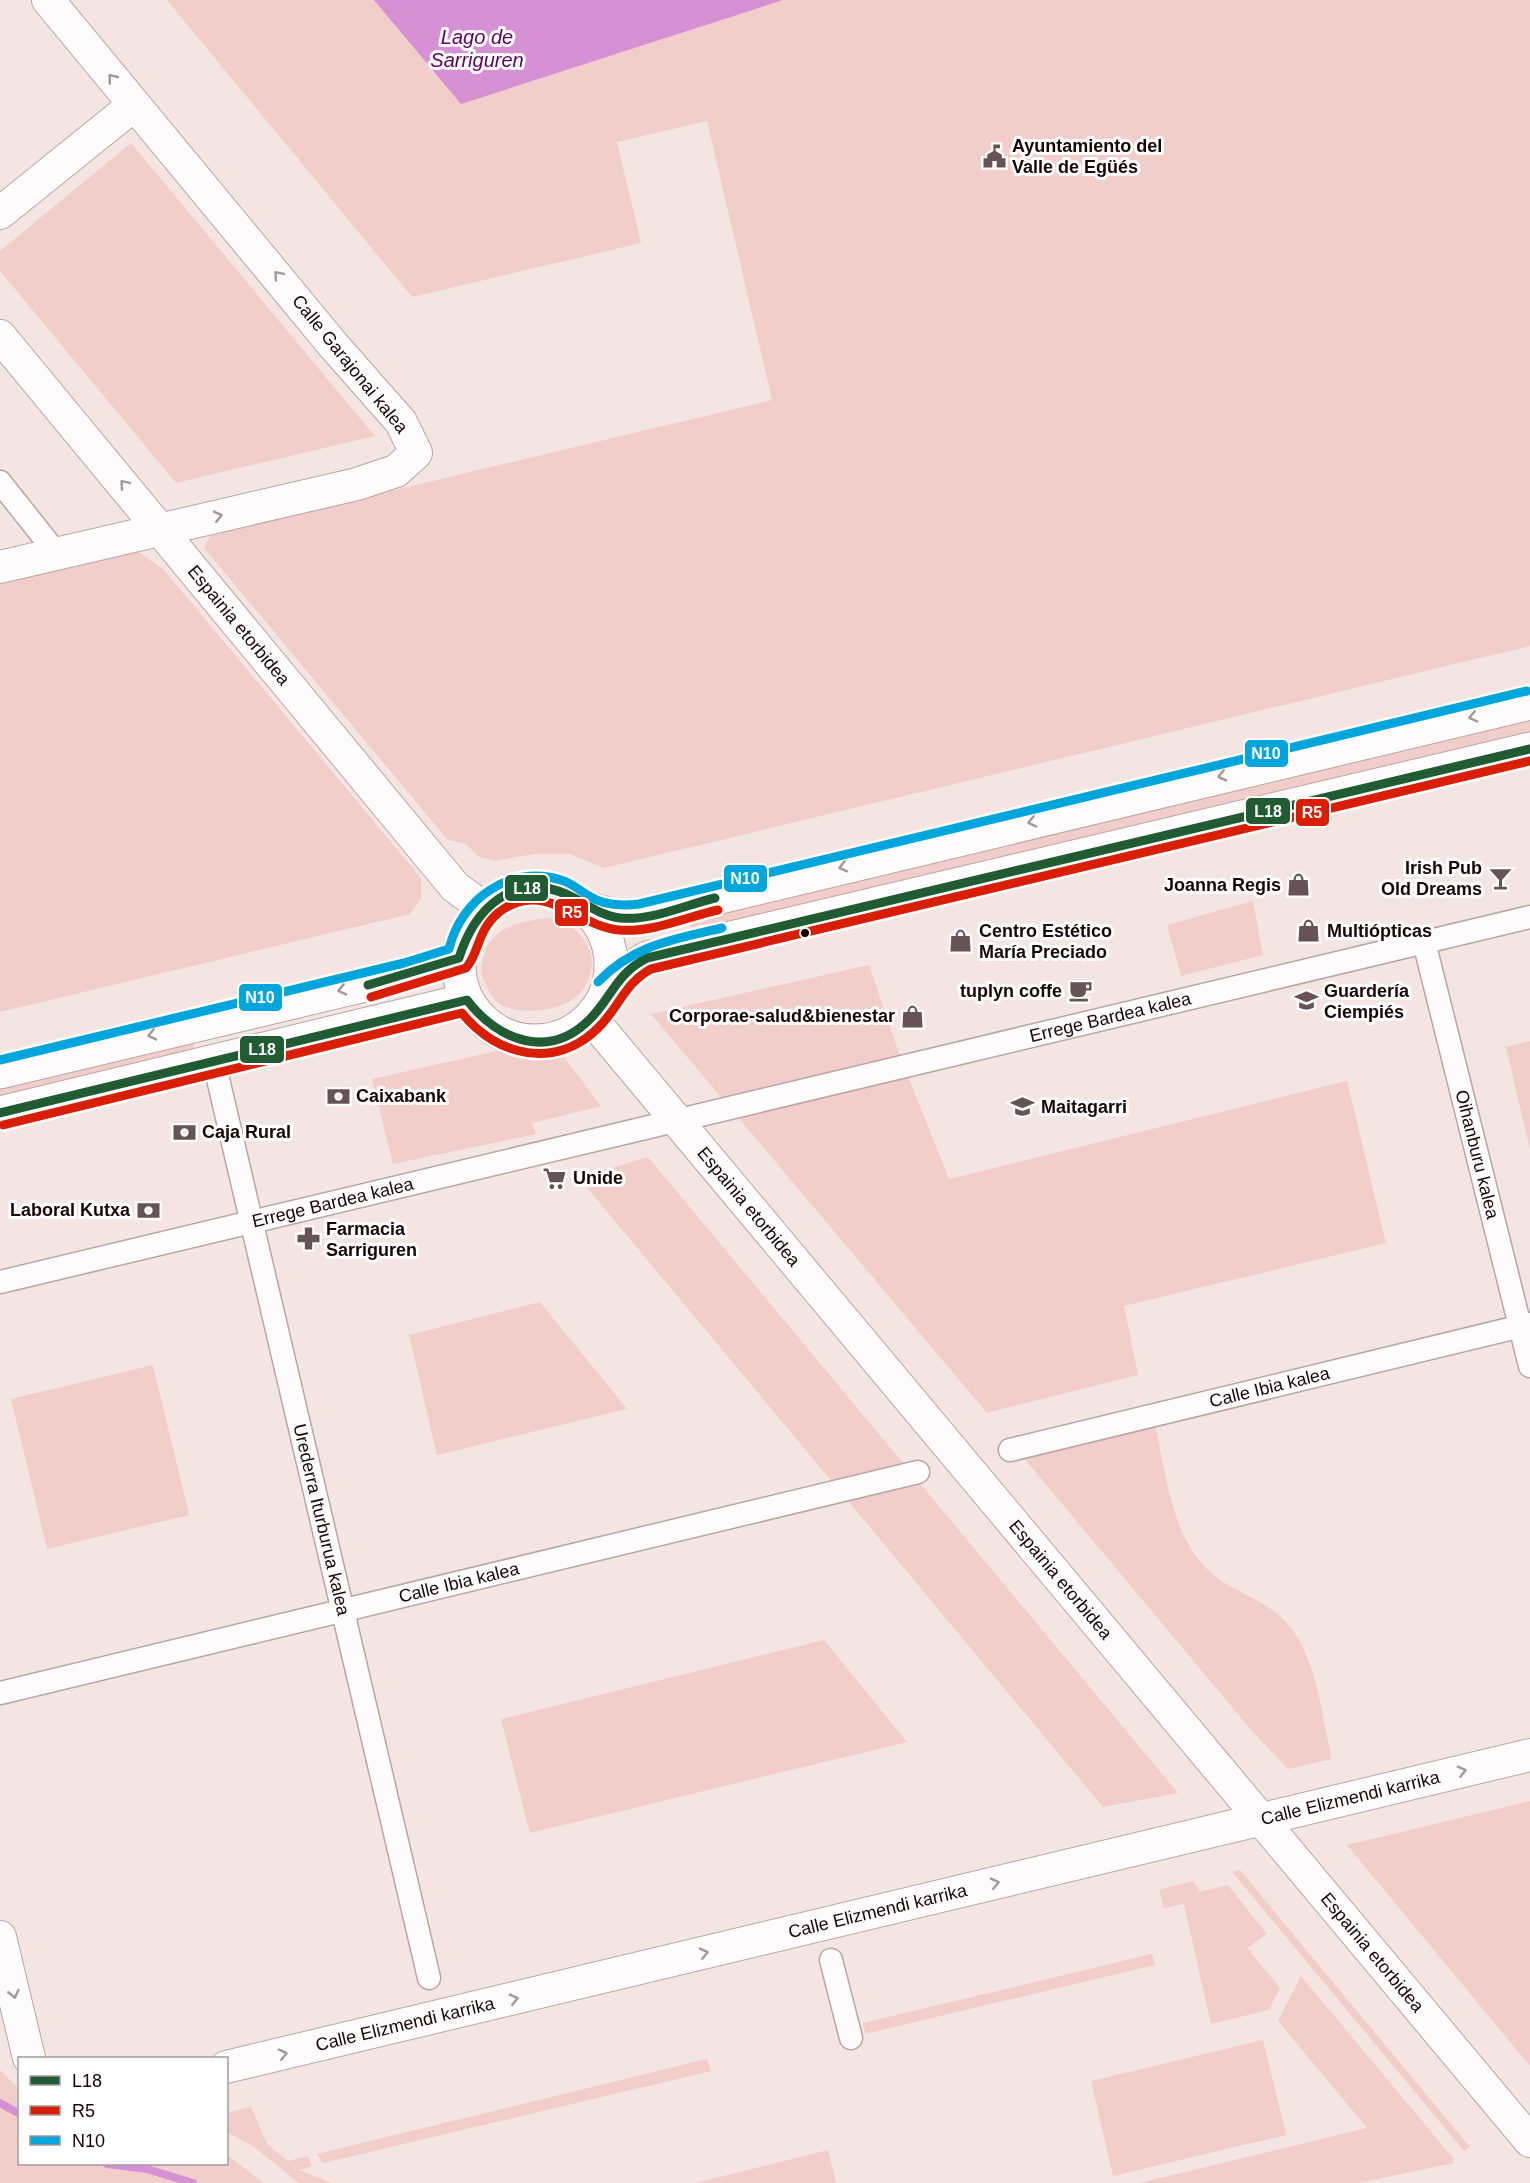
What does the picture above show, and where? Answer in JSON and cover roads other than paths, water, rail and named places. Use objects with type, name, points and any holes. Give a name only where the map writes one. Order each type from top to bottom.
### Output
[{"type":"street","name":"Calle Garajonai kalea","points":[[0,567],[357,484],[396,471],[416,453],[401,422],[48,0]]},
{"type":"street","points":[[0,213],[134,105]]},
{"type":"street","name":"Espainia etorbidea","points":[[0,336],[455,887],[484,908]]},
{"type":"street","points":[[0,482],[57,554]]},
{"type":"street","points":[[1530,703],[641,915],[614,917],[586,908],[558,892],[532,888],[507,894],[484,908],[467,931],[459,958],[460,979],[467,1000],[488,1024],[501,1034],[524,1041],[548,1041],[571,1033],[591,1018],[607,990],[620,975],[647,958],[1530,748]]},
{"type":"street","points":[[586,908],[600,922],[608,938],[612,972],[607,990]]},
{"type":"street","name":"Errege Bardea kalea","points":[[692,1117],[1530,917]]},
{"type":"street","name":"Oihanburu kalea","points":[[1424,942],[1525,1325],[1530,1366]]},
{"type":"street","points":[[0,1071],[407,975],[459,958]]},
{"type":"street","points":[[0,1113],[467,1000]]},
{"type":"street","name":"Espainia etorbidea","points":[[591,1018],[1530,2141]]},
{"type":"street","name":"Urederra Iturburua kalea","points":[[214,1062],[429,1978]]},
{"type":"street","name":"Errege Bardea kalea","points":[[0,1282],[666,1123]]},
{"type":"street","name":"Calle Ibia kalea","points":[[1010,1450],[1525,1325]]},
{"type":"street","name":"Calle Ibia kalea","points":[[0,1693],[918,1472]]},
{"type":"street","name":"Calle Elizmendi karrika","points":[[228,2067],[1530,1755]]},
{"type":"street","points":[[0,1937],[29,2057]]},
{"type":"street","name":"Calle Elizmendi karrika","points":[[831,1960],[851,2038]]},
{"type":"water","name":"Lago de Sarriguren","points":[[374,0],[783,0],[461,104]]},
{"type":"waterway","points":[[0,2103],[18,2113]]},
{"type":"waterway","points":[[115,2165],[147,2169],[193,2183]]},
{"type":"place","name":"Ayuntamiento del Valle de Egüés","points":[[994,156]]},
{"type":"place","name":"Irish Pub Old Dreams","points":[[1500,878]]},
{"type":"place","name":"Joanna Regis","points":[[1299,885]]},
{"type":"place","name":"Multiópticas","points":[[1309,931]]},
{"type":"place","name":"Centro Estético María Preciado","points":[[961,941]]},
{"type":"place","name":"tuplyn coffe","points":[[1080,991]]},
{"type":"place","name":"Guardería Ciempiés","points":[[1306,1001]]},
{"type":"place","name":"Corporae-salud&bienestar","points":[[913,1016]]},
{"type":"place","name":"Caixabank","points":[[338,1096]]},
{"type":"place","name":"Maitagarri","points":[[1023,1107]]},
{"type":"place","name":"Caja Rural","points":[[184,1132]]},
{"type":"place","name":"Unide","points":[[555,1178]]},
{"type":"place","name":"Laboral Kutxa","points":[[148,1210]]},
{"type":"place","name":"Farmacia Sarriguren","points":[[308,1239]]}]
